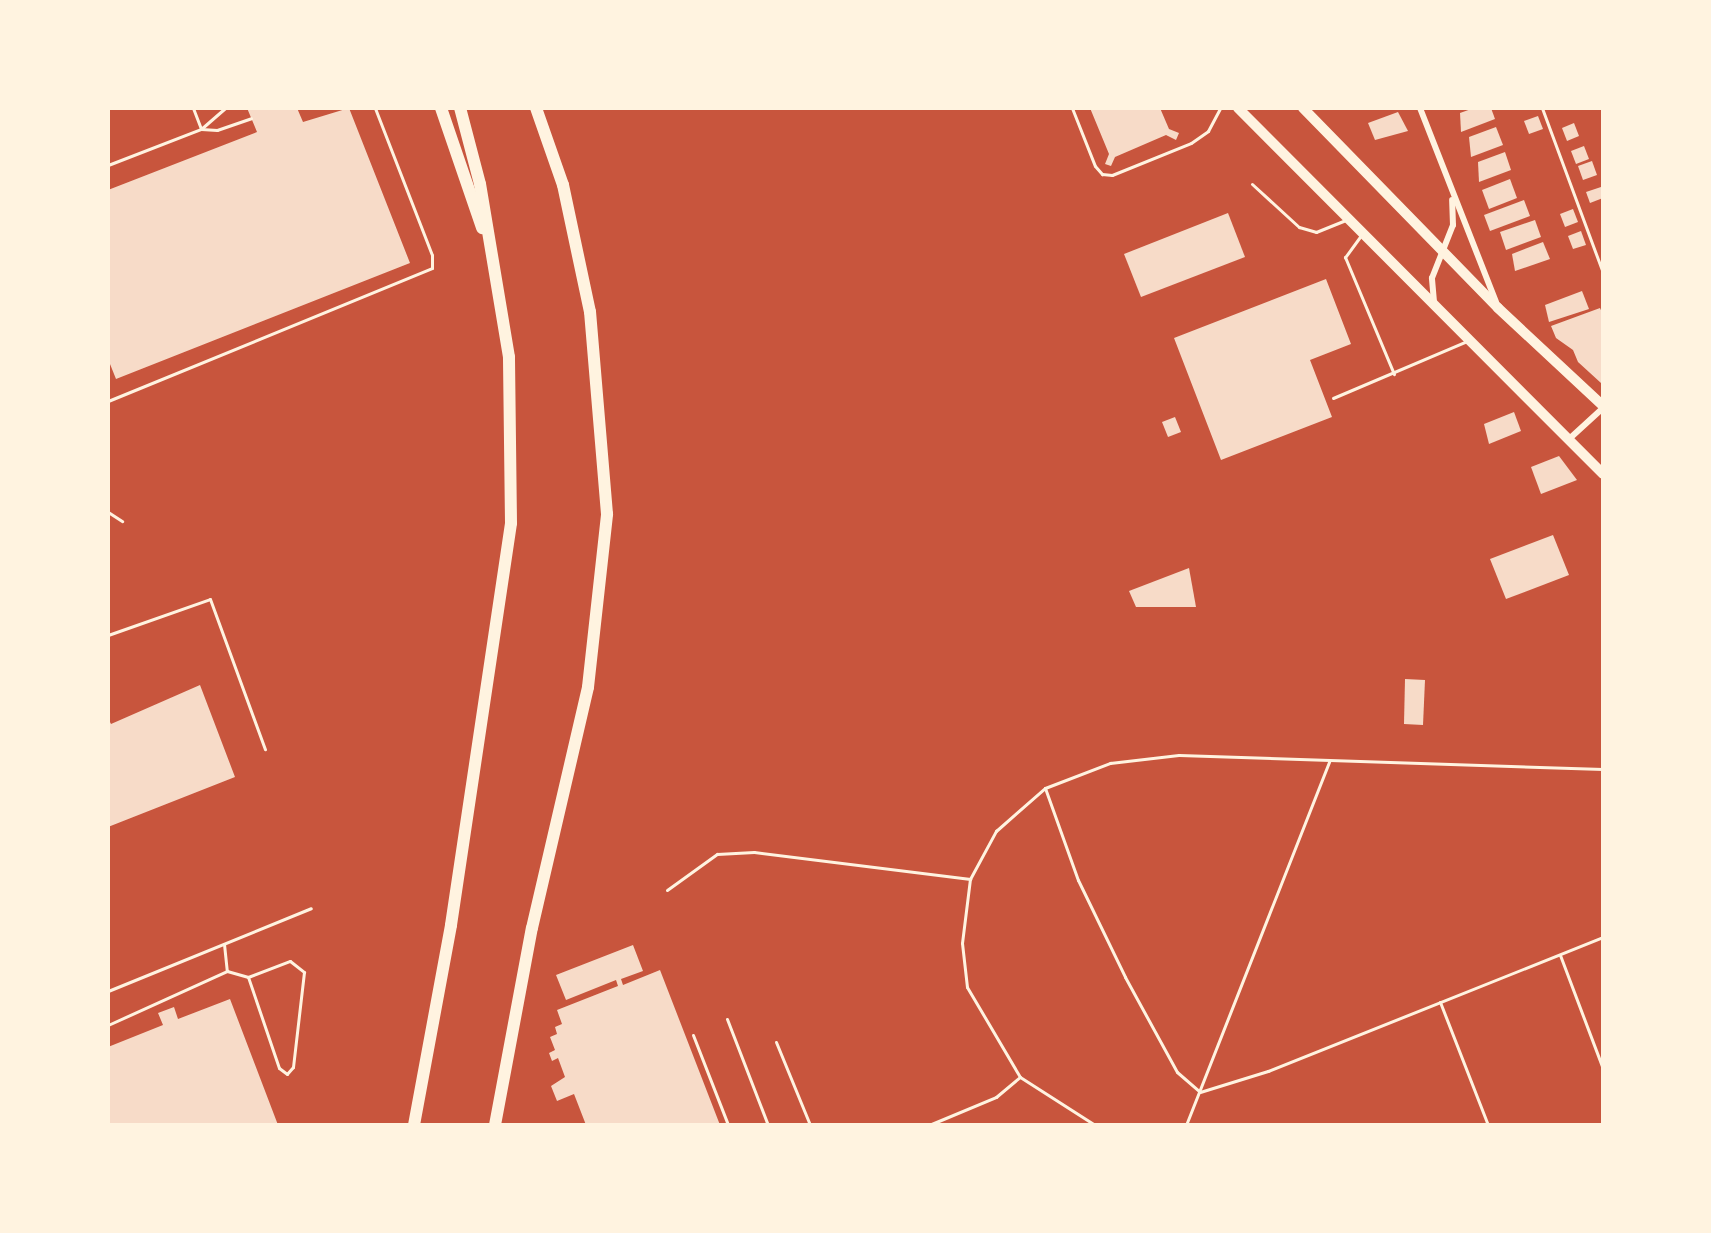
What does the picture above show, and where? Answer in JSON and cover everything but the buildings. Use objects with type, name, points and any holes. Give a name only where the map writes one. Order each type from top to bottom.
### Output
[{"type":"highway","points":[[441,108],[496,269]]},
{"type":"highway","points":[[414,1125],[451,925],[511,523],[512,407],[496,269],[460,108]]},
{"type":"highway","points":[[495,1125],[532,928],[588,687],[607,514],[590,312],[563,185],[536,108]]},
{"type":"main road","points":[[1238,108],[1603,474]]},
{"type":"main road","points":[[1303,108],[1498,308],[1603,407]]},
{"type":"street","points":[[1420,108],[1498,308]]},
{"type":"street","points":[[1434,302],[1432,278],[1455,217],[1450,188]]},
{"type":"street","points":[[1568,440],[1603,407]]},
{"type":"lane","points":[[193,108],[201,129]]},
{"type":"lane","points":[[108,165],[201,129],[225,108]]},
{"type":"lane","points":[[108,401],[432,268],[432,255],[375,108]]},
{"type":"lane","points":[[1072,108],[1095,166],[1102,174],[1112,175],[1191,143],[1208,131],[1220,108]]},
{"type":"lane","points":[[1542,108],[1603,273]]},
{"type":"lane","points":[[201,129],[217,130],[251,118]]},
{"type":"lane","points":[[1252,184],[1299,227],[1316,232],[1349,218]]},
{"type":"lane","points":[[1364,233],[1345,257],[1394,374]]},
{"type":"lane","points":[[1333,398],[1456,350],[1470,339]]},
{"type":"lane","points":[[108,512],[122,521]]},
{"type":"lane","points":[[108,635],[210,599],[265,749]]},
{"type":"lane","points":[[1095,1125],[1020,1077],[967,987],[962,943],[970,879],[996,831],[1045,788],[1110,763],[1179,755],[1603,769]]},
{"type":"lane","points":[[1186,1125],[1330,760]]},
{"type":"lane","points":[[1045,788],[1078,880],[1125,977],[1177,1072],[1200,1092]]},
{"type":"lane","points":[[667,890],[717,854],[754,852],[970,879]]},
{"type":"lane","points":[[108,991],[311,908]]},
{"type":"lane","points":[[1200,1092],[1268,1071],[1603,937]]},
{"type":"lane","points":[[224,944],[227,971]]},
{"type":"lane","points":[[1560,955],[1603,1069]]},
{"type":"lane","points":[[108,1025],[227,971],[248,977],[290,961],[304,972],[293,1067],[287,1074],[279,1068],[248,977]]},
{"type":"lane","points":[[1440,1002],[1488,1125]]},
{"type":"lane","points":[[727,1019],[768,1125]]},
{"type":"lane","points":[[693,1035],[728,1125]]},
{"type":"lane","points":[[776,1042],[810,1125]]},
{"type":"lane","points":[[929,1125],[996,1097],[1020,1077]]}]
